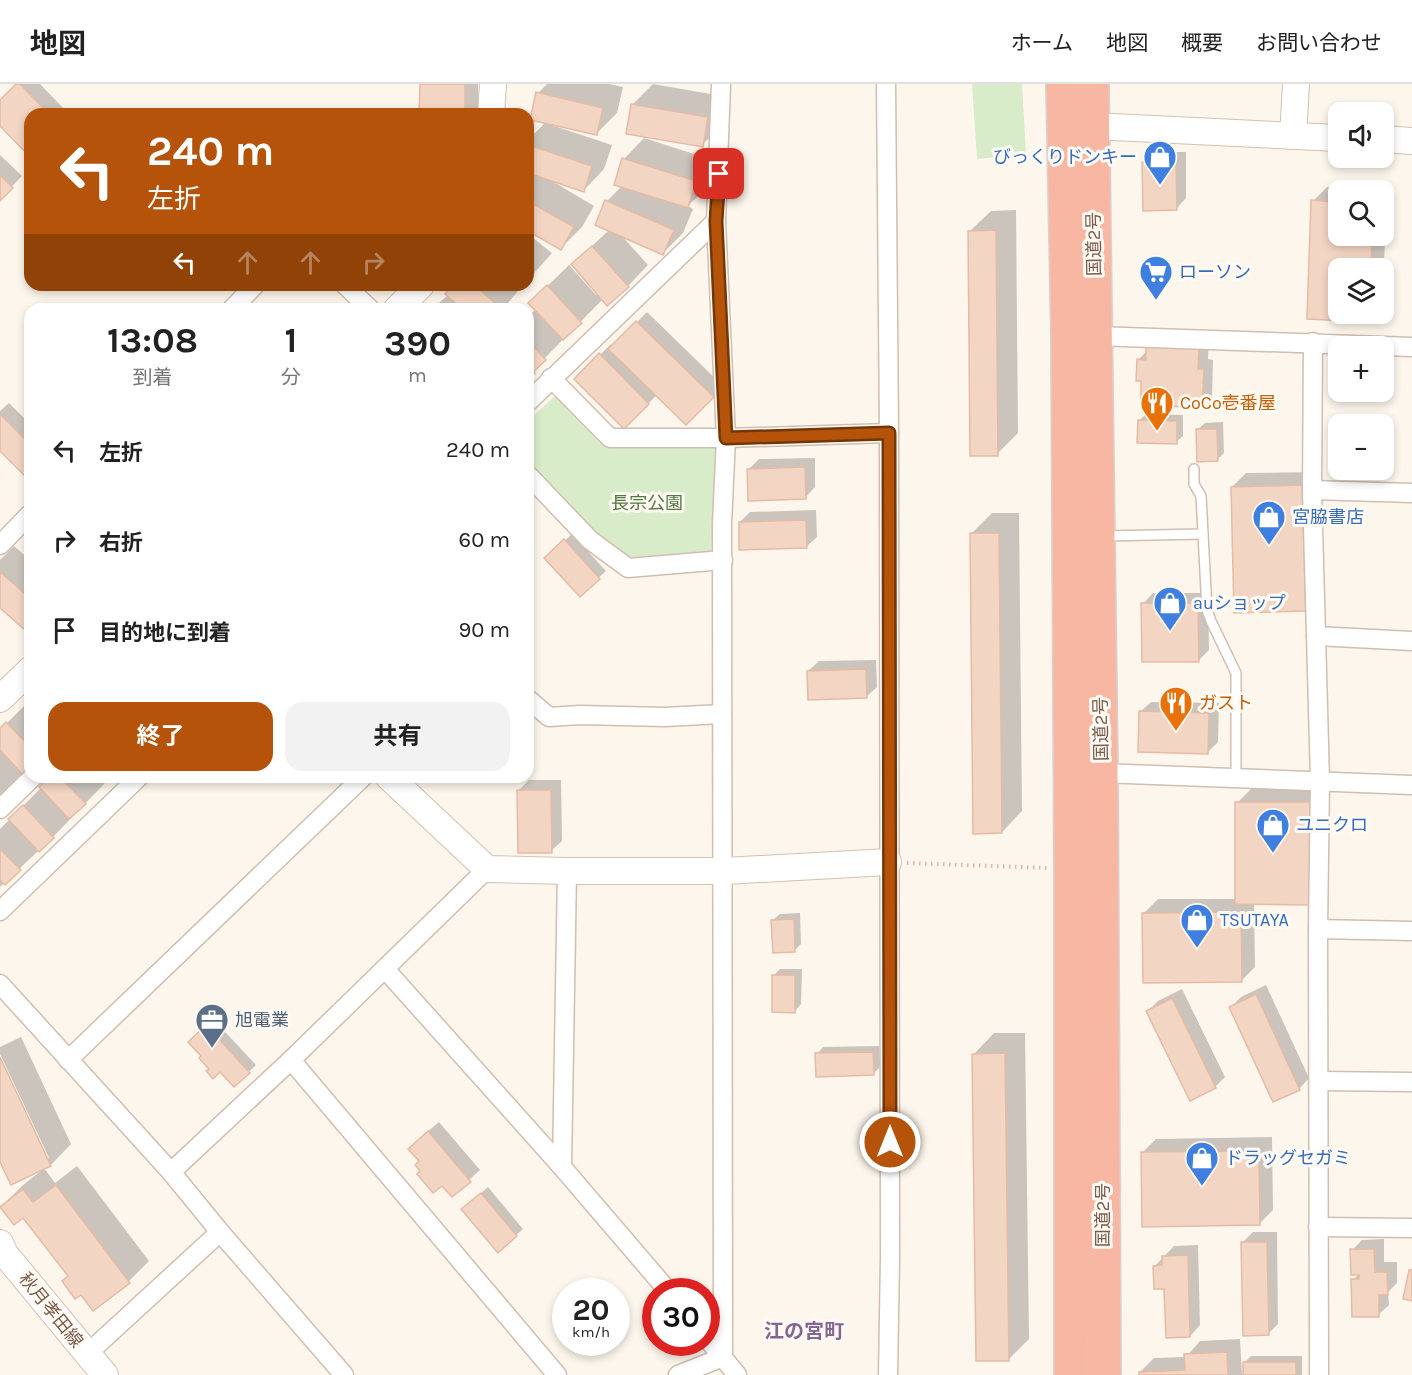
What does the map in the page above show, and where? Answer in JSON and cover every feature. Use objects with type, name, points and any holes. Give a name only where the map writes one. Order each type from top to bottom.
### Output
[{"type":"highway","name":"国道2号","points":[[1063,84],[1068,348],[1071,1375]]},
{"type":"highway","name":"国道2号","points":[[1092,84],[1101,773],[1104,1375]]},
{"type":"street","points":[[491,108],[493,84]]},
{"type":"street","points":[[721,84],[716,221],[726,438],[722,524],[723,1357]]},
{"type":"street","points":[[886,84],[889,433],[890,1258],[888,1375]]},
{"type":"street","points":[[1293,136],[1296,84]]},
{"type":"street","points":[[1092,126],[1328,138]]},
{"type":"street","points":[[1394,140],[1412,141]]},
{"type":"street","points":[[534,396],[716,221]]},
{"type":"street","points":[[238,303],[249,291]]},
{"type":"street","points":[[351,291],[364,303]]},
{"type":"street","points":[[403,303],[415,291]]},
{"type":"street","points":[[1095,336],[1412,347]]},
{"type":"street","points":[[1313,342],[1312,490],[1320,781],[1319,1375]]},
{"type":"street","points":[[551,378],[609,438],[726,438],[889,433]]},
{"type":"street","points":[[534,481],[590,540],[628,568],[723,560]]},
{"type":"street","points":[[1312,490],[1412,493]]},
{"type":"street","points":[[0,545],[24,520]]},
{"type":"street","points":[[1316,636],[1412,641]]},
{"type":"street","points":[[0,699],[24,676]]},
{"type":"street","points":[[534,704],[549,717],[665,717],[722,714]]},
{"type":"street","points":[[1101,773],[1412,785]]},
{"type":"street","points":[[0,809],[27,783]]},
{"type":"street","points":[[0,911],[133,783]]},
{"type":"street","points":[[68,1060],[357,783]]},
{"type":"street","points":[[395,783],[488,869],[724,871],[888,862]]},
{"type":"street","points":[[171,1172],[291,1060],[488,869]]},
{"type":"street","points":[[562,1167],[567,871]]},
{"type":"street","points":[[1318,929],[1412,931]]},
{"type":"street","points":[[385,969],[562,1167],[657,1278]]},
{"type":"street","points":[[0,984],[171,1172],[344,1375]]},
{"type":"street","points":[[291,1060],[557,1375]]},
{"type":"street","points":[[1319,1081],[1412,1082]]},
{"type":"street","points":[[1318,1227],[1412,1228]]},
{"type":"street","points":[[87,1354],[220,1232]]},
{"type":"street","name":"秋月孝田線","points":[[0,1243],[5,1254],[105,1375]]},
{"type":"street","points":[[720,1353],[737,1375]]},
{"type":"street","points":[[678,1375],[723,1357]]},
{"type":"lane","points":[[1194,469],[1194,484],[1201,496],[1207,610],[1236,673],[1236,778]]},
{"type":"lane","points":[[1098,536],[1203,534]]},
{"type":"path","points":[[888,862],[1071,870]]},
{"type":"green space","points":[[972,84],[1022,84],[1026,154],[977,159]]},
{"type":"green space","name":"長宗公園","points":[[555,396],[600,443],[613,447],[716,448],[711,554],[632,560],[605,542],[534,468],[534,415]]},
{"type":"building","points":[[16,84],[20,84],[43,108],[24,108],[24,151],[0,126],[0,100]]},
{"type":"building","points":[[420,84],[465,84],[465,108],[419,108]]},
{"type":"building","points":[[536,92],[603,108],[597,135],[534,121],[533,108]]},
{"type":"building","points":[[631,104],[708,117],[703,147],[626,134]]},
{"type":"building","points":[[534,147],[592,166],[584,192],[534,175]]},
{"type":"building","points":[[622,158],[696,181],[688,208],[614,185]]},
{"type":"building","name":"びっくりドンキー","points":[[1142,162],[1176,162],[1177,210],[1143,211]]},
{"type":"building","points":[[0,175],[13,188],[0,201]]},
{"type":"building","points":[[605,200],[674,230],[663,255],[595,225]]},
{"type":"building","points":[[1311,200],[1328,201],[1328,246],[1372,246],[1371,258],[1328,258],[1328,320],[1307,319]]},
{"type":"building","points":[[534,204],[574,227],[561,250],[534,234]]},
{"type":"building","points":[[996,230],[998,456],[970,456],[968,231]]},
{"type":"building","points":[[592,246],[629,287],[607,306],[571,264]]},
{"type":"building","points":[[547,285],[582,323],[563,340],[534,309],[534,303],[528,303]]},
{"type":"building","points":[[448,291],[481,291],[495,303],[455,303],[445,294]]},
{"type":"building","points":[[636,321],[714,397],[686,425],[608,349]]},
{"type":"building","points":[[1146,345],[1199,347],[1198,369],[1204,369],[1202,408],[1149,405],[1149,399],[1141,399],[1141,381],[1136,381],[1137,359],[1146,360]]},
{"type":"building","points":[[534,347],[546,360],[534,371]]},
{"type":"building","points":[[599,353],[649,404],[624,429],[574,379]]},
{"type":"building","points":[[0,414],[24,438],[24,475],[0,451]]},
{"type":"building","points":[[1138,420],[1177,421],[1177,444],[1137,443]]},
{"type":"building","points":[[1196,429],[1217,429],[1218,461],[1197,462]]},
{"type":"building","points":[[805,467],[806,499],[748,501],[747,469]]},
{"type":"building","points":[[1302,485],[1306,611],[1234,613],[1231,487]]},
{"type":"building","points":[[806,520],[807,548],[739,550],[739,522]]},
{"type":"building","points":[[970,533],[999,533],[1002,833],[973,834]]},
{"type":"building","points":[[564,539],[600,579],[580,597],[544,558]]},
{"type":"building","points":[[0,572],[24,593],[24,629],[0,608]]},
{"type":"building","points":[[1141,603],[1198,603],[1199,662],[1142,662]]},
{"type":"building","points":[[866,669],[867,698],[808,700],[807,671]]},
{"type":"building","points":[[1139,711],[1209,713],[1208,754],[1138,752]]},
{"type":"building","points":[[6,722],[24,741],[24,776],[0,750],[0,728]]},
{"type":"building","points":[[43,783],[66,783],[86,804],[69,819],[39,787]]},
{"type":"building","points":[[517,790],[551,790],[552,853],[518,853]]},
{"type":"building","points":[[1235,802],[1310,802],[1310,905],[1235,904]]},
{"type":"building","points":[[23,805],[54,838],[39,852],[8,819]]},
{"type":"building","points":[[0,849],[21,870],[5,885],[0,880]]},
{"type":"building","points":[[1241,912],[1242,982],[1143,983],[1142,913]]},
{"type":"building","points":[[794,919],[795,952],[773,953],[771,920]]},
{"type":"building","points":[[772,975],[795,975],[795,1013],[772,1012]]},
{"type":"building","points":[[1256,994],[1300,1090],[1273,1102],[1229,1007]]},
{"type":"building","points":[[1172,998],[1216,1088],[1190,1101],[1146,1011]]},
{"type":"building","name":"旭電業","points":[[206,1025],[250,1073],[234,1087],[220,1072],[213,1079],[206,1071],[209,1069],[199,1058],[201,1056],[188,1042]]},
{"type":"building","points":[[873,1052],[874,1075],[816,1077],[815,1053]]},
{"type":"building","points":[[1005,1053],[1009,1361],[976,1361],[972,1054]]},
{"type":"building","points":[[0,1057],[51,1166],[11,1185],[0,1162]]},
{"type":"building","points":[[428,1131],[471,1182],[452,1197],[442,1186],[433,1193],[417,1174],[420,1171],[415,1165],[419,1161],[408,1149]]},
{"type":"building","points":[[1259,1151],[1260,1225],[1142,1227],[1141,1152]]},
{"type":"building","points":[[56,1185],[130,1283],[93,1311],[81,1295],[75,1299],[62,1281],[68,1276],[23,1218],[14,1225],[0,1207],[23,1189],[33,1202]]},
{"type":"building","points":[[481,1193],[517,1236],[498,1253],[461,1209]]},
{"type":"building","points":[[1241,1242],[1267,1242],[1269,1335],[1243,1336]]},
{"type":"building","points":[[1350,1249],[1374,1249],[1375,1272],[1387,1272],[1388,1295],[1379,1295],[1379,1317],[1352,1317],[1351,1279],[1359,1279],[1359,1275],[1351,1275]]},
{"type":"building","points":[[1188,1255],[1190,1337],[1166,1338],[1164,1289],[1154,1289],[1153,1266],[1162,1265],[1162,1256]]},
{"type":"building","points":[[1409,1270],[1412,1270],[1412,1301],[1403,1299]]},
{"type":"building","points":[[1227,1352],[1228,1375],[1139,1375],[1139,1372],[1185,1370],[1184,1354]]},
{"type":"building","points":[[1243,1362],[1296,1362],[1296,1375],[1243,1375]]},
{"type":"place","name":"びっくりドンキー","points":[[1160,186]]},
{"type":"place","name":"ローソン","points":[[1156,301]]},
{"type":"place","name":"CoCo壱番屋","points":[[1157,432]]},
{"type":"place","name":"宮脇書店","points":[[1269,546]]},
{"type":"place","name":"auショップ","points":[[1170,632]]},
{"type":"place","name":"ガスト","points":[[1176,732]]},
{"type":"place","name":"ユニクロ","points":[[1273,854]]},
{"type":"place","name":"TSUTAYA","points":[[1197,949]]},
{"type":"place","name":"旭電業","points":[[212,1049]]},
{"type":"place","name":"ドラッグセガミ","points":[[1202,1187]]},
{"type":"district","name":"江の宮町","points":[[804,1331]]},
{"type":"route","points":[[719,174],[716,221],[726,438],[889,433],[890,1142]]}]
